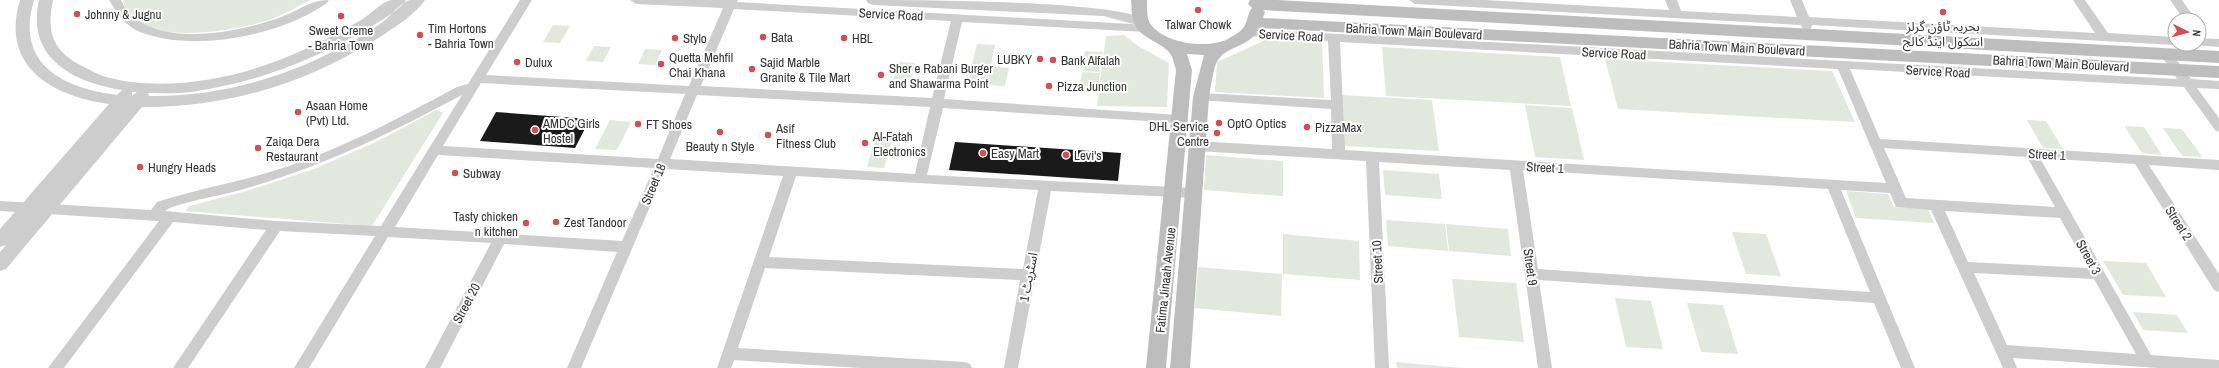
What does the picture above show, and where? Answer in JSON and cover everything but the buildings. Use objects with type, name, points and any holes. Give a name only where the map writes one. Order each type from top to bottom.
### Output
[{"type":"main road","points":[[1139,0],[1139,14],[1143,25],[1161,41],[1172,46],[1196,50],[1222,48],[1237,42],[1252,28],[1258,13],[1255,2]]},
{"type":"main road","name":"Bahria Town Main Boulevard","points":[[1255,2],[1807,27],[2219,57]]},
{"type":"main road","name":"Bahria Town Main Boulevard","points":[[1252,28],[1833,61],[2219,72]]},
{"type":"main road","name":"Fatima Jinaah Avenue","points":[[1156,368],[1184,63],[1172,46]]},
{"type":"main road","name":"Fatima Jinaah Avenue","points":[[1180,368],[1201,97],[1210,58],[1222,48]]},
{"type":"street","points":[[27,0],[22,18],[22,37],[27,54],[39,69],[66,87],[91,96],[120,101],[138,102],[202,98],[253,87],[286,77],[323,62],[362,42],[388,25],[418,0]]},
{"type":"street","points":[[46,0],[42,16],[44,34],[51,49],[72,69],[88,76],[132,86],[150,87],[181,87],[214,83],[280,66],[341,39],[368,23],[399,0]]},
{"type":"street","points":[[115,0],[118,8],[124,16],[140,27],[168,36],[197,38],[216,37],[266,27],[292,17],[323,0]]},
{"type":"street","points":[[301,368],[383,231],[526,0]]},
{"type":"street","name":"Service Road","points":[[636,0],[731,2],[957,18],[1143,25]]},
{"type":"street","points":[[873,0],[1107,12],[1127,16],[1143,25]]},
{"type":"street","points":[[1415,0],[1676,13],[1807,27],[2167,41]]},
{"type":"street","points":[[1671,0],[1676,13]]},
{"type":"street","points":[[1796,0],[1807,27]]},
{"type":"street","points":[[2080,0],[2104,37]]},
{"type":"street","points":[[2176,0],[2184,12]]},
{"type":"street","name":"Street 18","points":[[574,368],[731,2]]},
{"type":"street","points":[[920,179],[936,103],[957,18]]},
{"type":"street","name":"Service Road","points":[[1252,28],[1334,37],[1833,61],[2219,85]]},
{"type":"street","points":[[1334,37],[1339,155]]},
{"type":"street","points":[[2207,42],[2219,43]]},
{"type":"street","points":[[2166,54],[2219,127]]},
{"type":"street","points":[[1833,61],[1875,143],[1901,203],[2064,213]]},
{"type":"street","points":[[154,216],[162,206],[252,183],[327,157],[377,135],[474,83],[693,91],[936,103],[1179,119]]},
{"type":"street","points":[[0,240],[132,86]]},
{"type":"street","points":[[0,264],[150,87]]},
{"type":"street","points":[[1201,97],[1337,105]]},
{"type":"street","name":"Street 1","points":[[1875,143],[2219,165]]},
{"type":"street","name":"Street 1","points":[[1197,146],[1894,188]]},
{"type":"street","points":[[434,150],[920,179],[1194,193]]},
{"type":"street","name":"Street 3","points":[[2031,153],[2147,361]]},
{"type":"street","name":"Street 10","points":[[1372,157],[1382,368]]},
{"type":"street","name":"Street 2","points":[[2139,160],[2219,286]]},
{"type":"street","name":"Street 9","points":[[1516,165],[1545,368]]},
{"type":"street","points":[[724,368],[791,171]]},
{"type":"street","points":[[1833,185],[1908,368]]},
{"type":"street","name":"اسٹریٹ 1","points":[[1011,368],[1045,186]]},
{"type":"street","points":[[0,206],[276,226],[383,231],[626,247]]},
{"type":"street","points":[[1936,206],[2010,368]]},
{"type":"street","points":[[55,368],[169,218]]},
{"type":"street","points":[[180,368],[276,226]]},
{"type":"street","name":"Street 20","points":[[432,368],[500,239]]},
{"type":"street","points":[[760,262],[1028,275]]},
{"type":"street","points":[[1964,267],[2098,274]]},
{"type":"street","points":[[1532,274],[1880,298]]},
{"type":"street","points":[[2002,351],[2219,366]]},
{"type":"street","points":[[729,354],[965,368]]},
{"type":"shaded area","points":[[123,0],[310,0],[269,20],[234,29],[187,33],[164,31],[145,26],[131,16]]},
{"type":"shaded area","points":[[553,25],[570,26],[560,43],[543,42]]},
{"type":"shaded area","points":[[1124,35],[1138,46],[1169,63],[1167,107],[1097,106],[1106,36]]},
{"type":"shaded area","points":[[1270,38],[1322,40],[1324,98],[1215,92],[1217,62]]},
{"type":"shaded area","points":[[977,44],[995,45],[991,65],[972,64]]},
{"type":"shaded area","points":[[594,46],[611,47],[603,62],[586,61]]},
{"type":"shaded area","points":[[1382,47],[1560,57],[1571,106],[1386,96]]},
{"type":"shaded area","points":[[645,49],[662,50],[655,65],[638,64]]},
{"type":"shaded area","points":[[1085,51],[1103,52],[1100,72],[1082,71]]},
{"type":"shaded area","points":[[1605,59],[1832,71],[1855,122],[1618,109]]},
{"type":"shaded area","points":[[899,62],[915,63],[910,82],[893,81]]},
{"type":"shaded area","points":[[972,65],[1009,68],[1005,86],[968,84]]},
{"type":"shaded area","points":[[1082,72],[1100,73],[1097,92],[1079,91]]},
{"type":"shaded area","points":[[1340,95],[1432,100],[1439,151],[1343,146]]},
{"type":"shaded area","points":[[1525,105],[1572,108],[1584,160],[1535,157]]},
{"type":"shaded area","points":[[436,110],[443,113],[372,226],[185,211],[189,206],[243,192],[314,169],[376,142]]},
{"type":"shaded area","points":[[610,120],[631,122],[617,150],[595,149]]},
{"type":"shaded area","points":[[2027,120],[2046,121],[2063,149],[2043,148]]},
{"type":"shaded area","points":[[2124,126],[2144,127],[2162,155],[2142,153]]},
{"type":"shaded area","points":[[2163,128],[2182,129],[2202,157],[2182,156]]},
{"type":"shaded area","points":[[875,139],[892,140],[884,168],[867,167]]},
{"type":"shaded area","points":[[1206,155],[1283,161],[1283,196],[1204,190]]},
{"type":"shaded area","points":[[1383,170],[1439,174],[1442,199],[1385,195]]},
{"type":"shaded area","points":[[1846,191],[1888,194],[1894,207],[1928,209],[1934,223],[1856,218]]},
{"type":"shaded area","points":[[1386,220],[1445,224],[1448,251],[1388,246]]},
{"type":"shaded area","points":[[1446,224],[1508,229],[1511,256],[1449,251]]},
{"type":"shaded area","points":[[1732,232],[1766,234],[1781,276],[1746,274]]},
{"type":"shaded area","points":[[1283,234],[1359,241],[1360,280],[1283,274]]},
{"type":"shaded area","points":[[2103,261],[2146,263],[2166,297],[2123,295]]},
{"type":"shaded area","points":[[1198,267],[1282,274],[1281,316],[1195,308]]},
{"type":"shaded area","points":[[1452,279],[1516,283],[1524,342],[1459,337]]},
{"type":"shaded area","points":[[1615,298],[1651,301],[1663,349],[1626,347]]},
{"type":"shaded area","points":[[1687,303],[1723,305],[1738,354],[1701,352]]},
{"type":"shaded area","points":[[2133,312],[2177,315],[2188,333],[2143,330]]},
{"type":"shaded area","points":[[1396,362],[1462,368],[1397,368]]},
{"type":"place","name":"Talwar Chowk","points":[[1198,10]]},
{"type":"place","name":"بحریہ ٹاؤن گرلز اسکول اینڈ کالج","points":[[1943,12]]},
{"type":"place","name":"Johnny & Jugnu","points":[[77,14]]},
{"type":"place","name":"Sweet Creme - Bahria Town","points":[[341,16]]},
{"type":"place","name":"Tim Hortons - Bahria Town","points":[[420,35]]},
{"type":"place","name":"Bata","points":[[763,37]]},
{"type":"place","name":"Stylo","points":[[675,38]]},
{"type":"place","name":"HBL","points":[[844,38]]},
{"type":"place","name":"LUBKY","points":[[1040,59]]},
{"type":"place","name":"Bank Alfalah","points":[[1053,60]]},
{"type":"place","name":"Dulux","points":[[517,62]]},
{"type":"place","name":"Quetta Mehfil Chai Khana","points":[[661,64]]},
{"type":"place","name":"Sajid Marble Granite & Tile Mart","points":[[752,69]]},
{"type":"place","name":"Sher e Rabani Burger and Shawarma Point","points":[[881,75]]},
{"type":"place","name":"Pizza Junction","points":[[1049,86]]},
{"type":"place","name":"Asaan Home (Pvt) Ltd.","points":[[298,112]]},
{"type":"place","name":"OptO Optics","points":[[1219,123]]},
{"type":"place","name":"FT Shoes","points":[[638,124]]},
{"type":"place","name":"PizzaMax","points":[[1307,127]]},
{"type":"place","name":"AMDC Girls Hostel","points":[[535,130]]},
{"type":"place","name":"Beauty n Style","points":[[720,132]]},
{"type":"place","name":"DHL Service Centre","points":[[1217,133]]},
{"type":"place","name":"Asif Fitness Club","points":[[768,135]]},
{"type":"place","name":"Al-Fatah Electronics","points":[[865,143]]},
{"type":"place","name":"Zaiqa Dera Restaurant","points":[[258,148]]},
{"type":"place","name":"Easy Mart","points":[[983,153]]},
{"type":"place","name":"Levi's","points":[[1066,155]]},
{"type":"place","name":"Hungry Heads","points":[[140,167]]},
{"type":"place","name":"Subway","points":[[455,173]]},
{"type":"place","name":"Zest Tandoor","points":[[556,222]]},
{"type":"place","name":"Tasty chicken n kitchen","points":[[526,223]]}]
